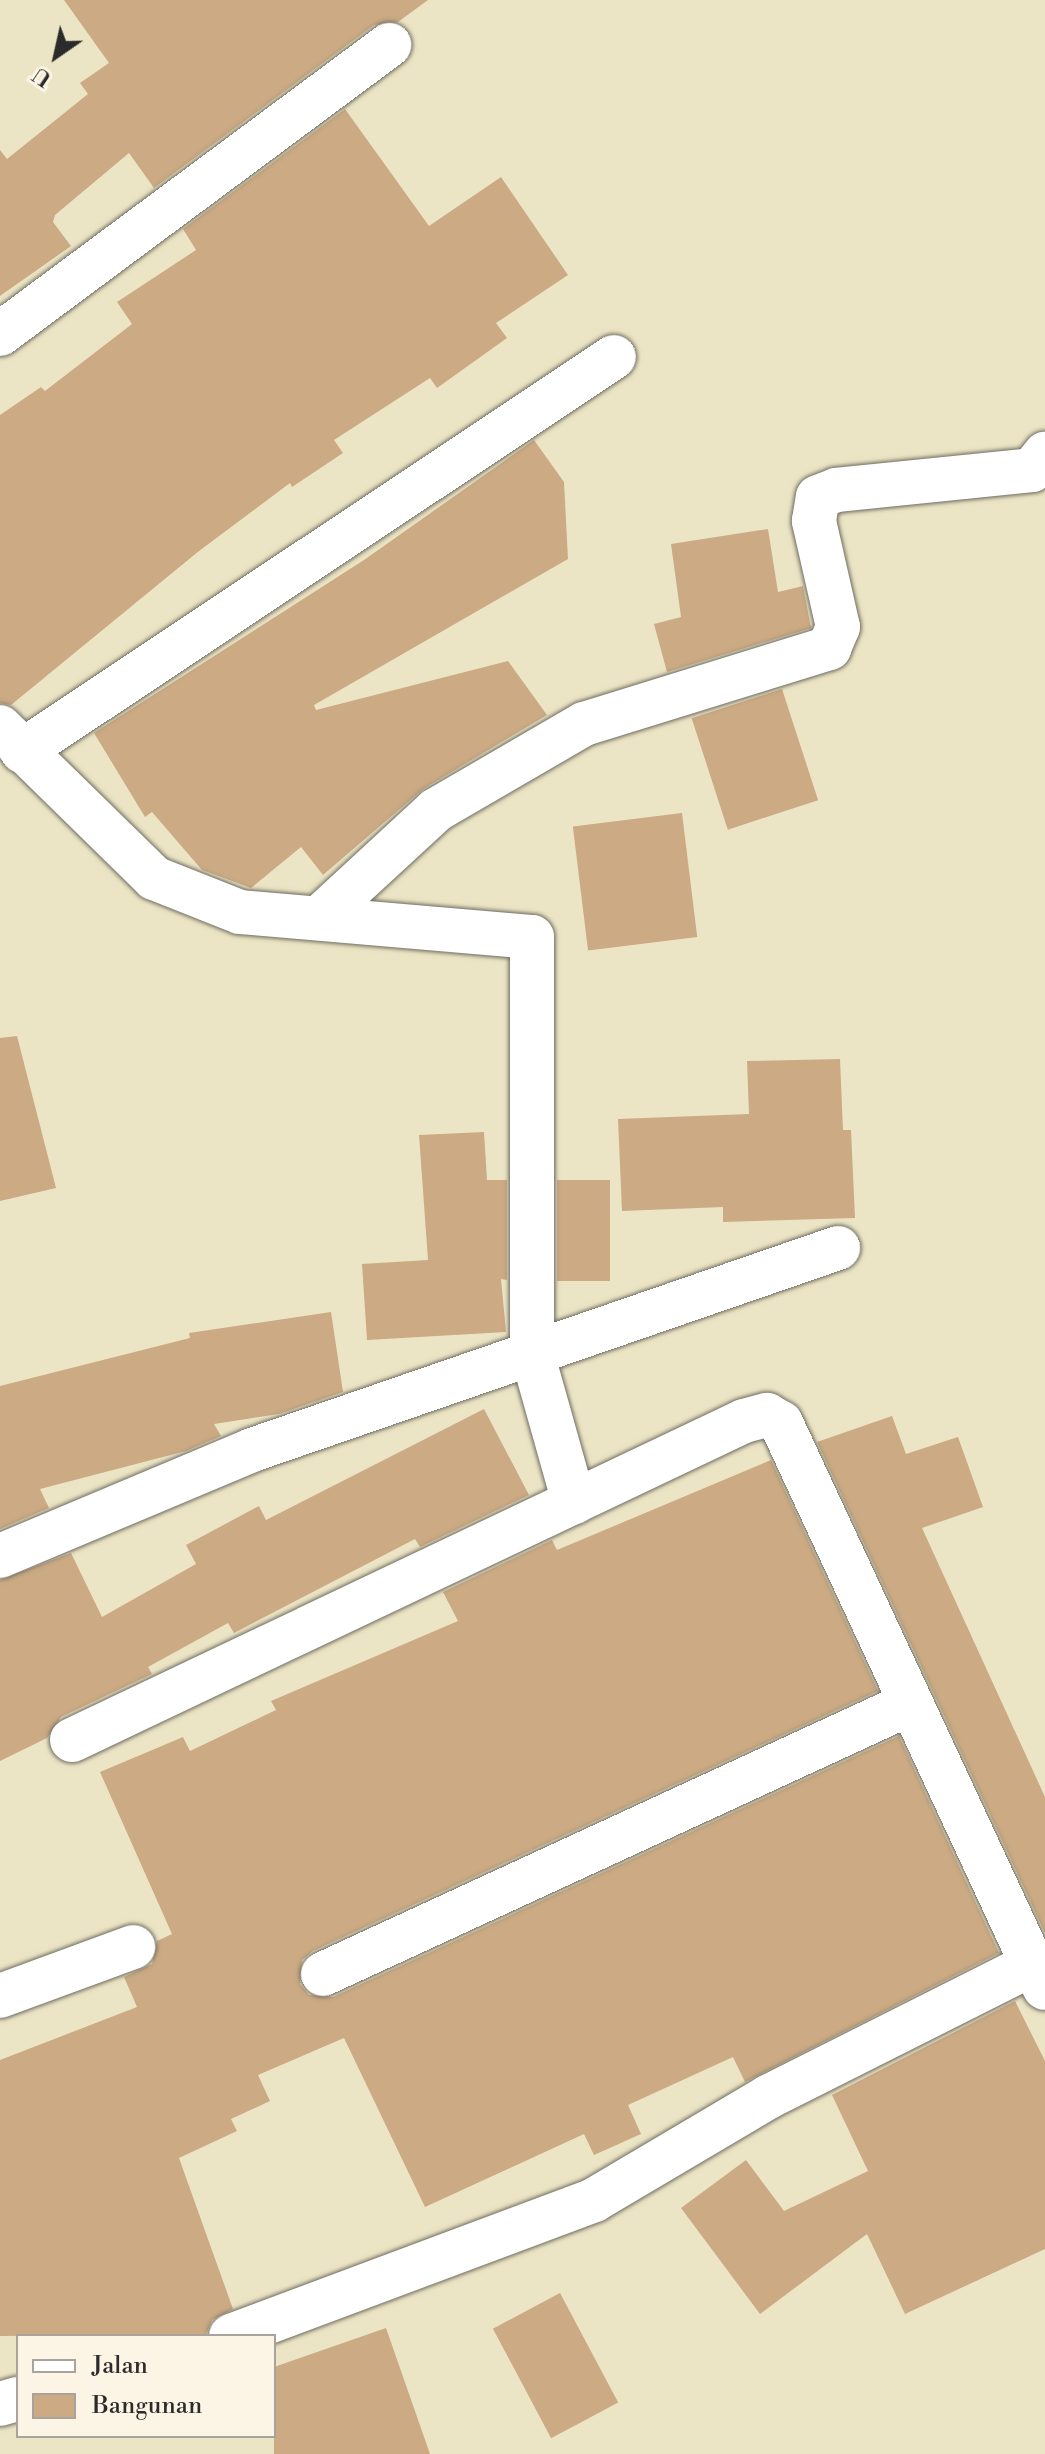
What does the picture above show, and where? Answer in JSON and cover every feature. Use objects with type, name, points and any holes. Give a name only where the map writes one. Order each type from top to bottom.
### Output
[{"type":"street","points":[[0,334],[389,45]]},
{"type":"street","points":[[574,1502],[532,1353],[532,937],[240,912],[154,878],[11,739],[614,357]]},
{"type":"street","points":[[319,918],[436,810],[584,724],[829,648],[838,627],[814,521],[818,497],[836,490],[1032,470],[1045,454]]},
{"type":"street","points":[[0,1556],[252,1450],[838,1248]]},
{"type":"street","points":[[72,1740],[744,1421],[767,1415],[781,1423],[1038,1976],[768,2097],[594,2200],[236,2334]]},
{"type":"street","points":[[323,1974],[911,1703]]},
{"type":"street","points":[[0,1996],[133,1947]]},
{"type":"building","points":[[64,0],[428,0],[398,22],[374,25],[154,188],[129,153],[55,215],[53,222],[71,246],[0,296],[0,150],[7,159],[88,94],[80,83],[109,63]]},
{"type":"building","points":[[345,109],[429,226],[501,177],[568,275],[496,323],[507,338],[437,388],[430,378],[334,440],[343,453],[292,487],[290,483],[199,551],[11,705],[0,703],[0,415],[41,387],[45,391],[132,324],[117,302],[196,250],[183,229]]},
{"type":"building","points":[[534,440],[564,482],[568,559],[314,705],[316,710],[508,661],[547,715],[423,789],[323,875],[301,847],[251,888],[202,870],[152,812],[145,817],[94,733],[364,560]]},
{"type":"building","points":[[768,529],[778,592],[803,586],[811,628],[667,672],[654,624],[681,617],[671,544]]},
{"type":"building","points":[[782,689],[818,800],[728,830],[692,718]]},
{"type":"building","points":[[682,813],[697,937],[588,950],[573,826]]},
{"type":"building","points":[[17,1036],[56,1188],[0,1201],[0,1038]]},
{"type":"building","points":[[840,1059],[843,1130],[851,1130],[855,1218],[723,1222],[723,1207],[622,1211],[618,1119],[749,1114],[747,1061]]},
{"type":"building","points":[[484,1132],[487,1180],[507,1180],[507,1280],[501,1279],[506,1332],[367,1340],[362,1264],[428,1260],[419,1135]]},
{"type":"building","points":[[557,1180],[610,1180],[610,1281],[557,1281]]},
{"type":"building","points":[[331,1312],[343,1392],[279,1414],[214,1424],[221,1436],[186,1451],[40,1489],[49,1508],[0,1529],[0,1386],[190,1338],[189,1333]]},
{"type":"building","points":[[484,1409],[529,1495],[420,1547],[415,1539],[234,1633],[228,1623],[148,1667],[152,1674],[61,1717],[47,1738],[0,1761],[0,1580],[71,1553],[102,1617],[196,1564],[186,1545],[259,1506],[266,1520]]},
{"type":"building","points":[[892,1416],[906,1454],[958,1437],[983,1507],[922,1528],[1045,1797],[1045,1933],[817,1442]]},
{"type":"building","points":[[771,1460],[878,1691],[313,1951],[302,1960],[300,1984],[309,1995],[333,1997],[899,1736],[999,1953],[745,2082],[733,2057],[628,2105],[641,2134],[594,2155],[584,2134],[425,2207],[344,2038],[258,2075],[270,2101],[231,2119],[237,2131],[179,2158],[233,2309],[212,2320],[206,2334],[0,2336],[0,2060],[137,2007],[124,1977],[152,1964],[157,1941],[172,1934],[100,1772],[183,1737],[190,1751],[276,1710],[271,1701],[458,1621],[443,1592],[552,1540],[557,1550]]},
{"type":"building","points":[[1015,2001],[1045,2061],[1045,2249],[905,2314],[867,2234],[760,2314],[681,2208],[746,2160],[784,2211],[868,2171],[832,2095]]},
{"type":"building","points":[[560,2293],[618,2402],[551,2438],[493,2329]]},
{"type":"building","points":[[386,2328],[430,2454],[274,2454],[276,2366]]}]
